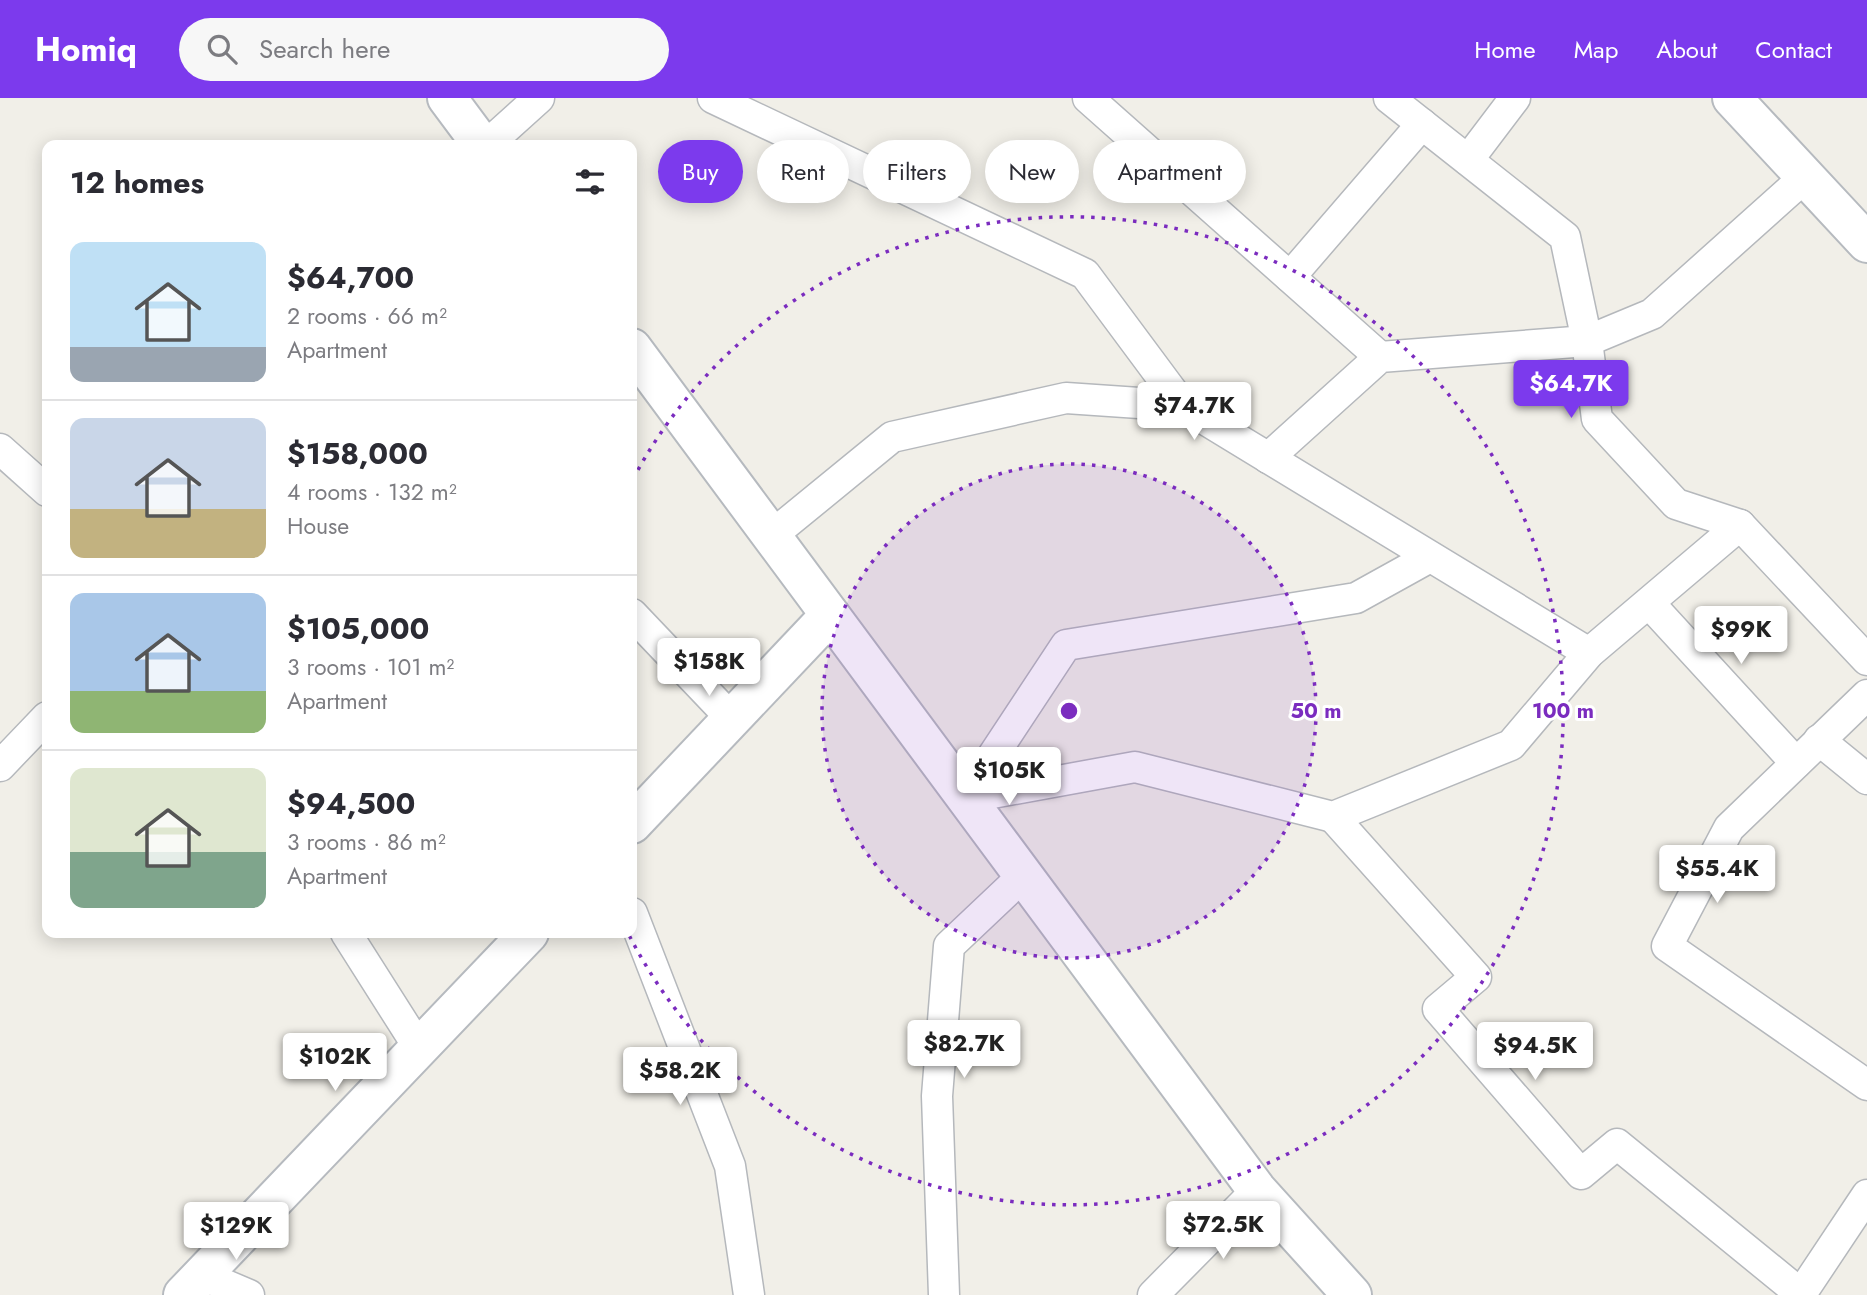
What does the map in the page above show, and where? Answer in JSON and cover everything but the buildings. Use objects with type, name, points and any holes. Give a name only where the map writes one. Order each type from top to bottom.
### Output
[{"type":"main road","points":[[447,98],[478,140]]},
{"type":"main road","points":[[1732,98],[1806,176],[1863,226]]},
{"type":"main road","points":[[637,355],[1257,1190],[1352,1295]]},
{"type":"main road","points":[[637,819],[830,615]]},
{"type":"main road","points":[[192,1285],[523,938]]},
{"type":"street","points":[[493,140],[540,98]]},
{"type":"street","points":[[1088,98],[1380,357]]},
{"type":"street","points":[[1389,98],[1565,237],[1587,341],[1597,419],[1676,504],[1740,525],[1867,660]]},
{"type":"street","points":[[1468,160],[1515,98]]},
{"type":"street","points":[[717,99],[1086,274],[1183,406],[1589,653]]},
{"type":"street","points":[[1290,278],[1422,124]]},
{"type":"street","points":[[1268,458],[1380,357],[1587,341],[1652,314],[1806,176]]},
{"type":"street","points":[[771,536],[892,437],[1066,398],[1183,406]]},
{"type":"street","points":[[0,449],[42,487]]},
{"type":"street","points":[[1333,817],[1511,745],[1589,653],[1740,525]]},
{"type":"street","points":[[965,798],[1066,645],[1356,598],[1430,557]]},
{"type":"street","points":[[1649,603],[1796,763]]},
{"type":"street","points":[[637,619],[731,718]]},
{"type":"street","points":[[1867,695],[1729,828],[1667,946],[1867,1085]]},
{"type":"street","points":[[0,766],[42,722]]},
{"type":"street","points":[[1819,740],[1867,779]]},
{"type":"street","points":[[965,798],[1135,767],[1333,817],[1476,977],[1438,1009],[1581,1174],[1617,1144],[1801,1294],[1867,1195]]},
{"type":"street","points":[[944,1295],[937,1096],[949,946],[1023,876]]},
{"type":"street","points":[[637,926],[730,1166],[749,1295]]},
{"type":"street","points":[[349,938],[419,1048]]},
{"type":"street","points":[[1153,1295],[1257,1190]]},
{"type":"street","points":[[192,1285],[250,1295]]}]
